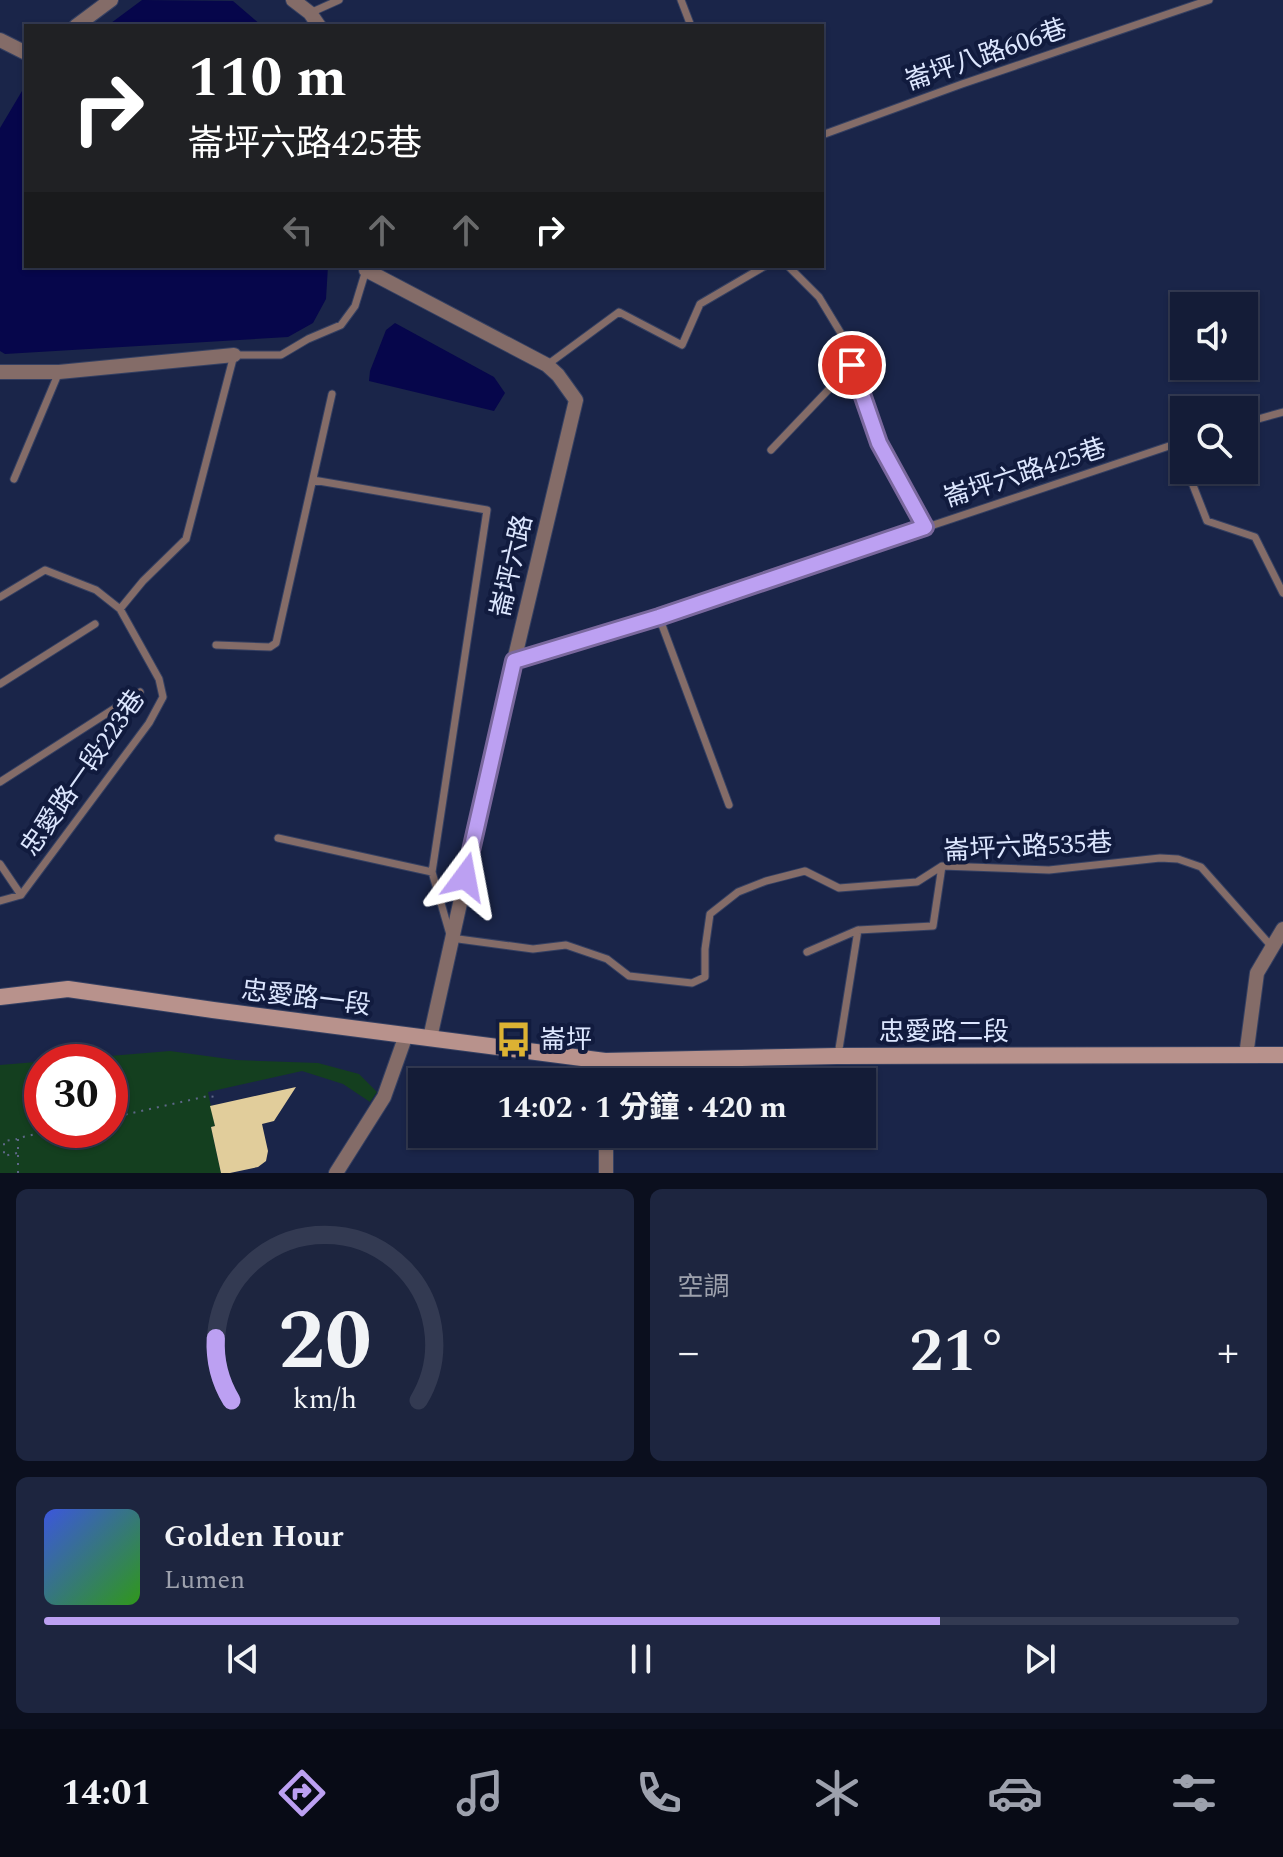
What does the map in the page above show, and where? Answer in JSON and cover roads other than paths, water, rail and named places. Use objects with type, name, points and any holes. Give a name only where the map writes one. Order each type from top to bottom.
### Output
[{"type":"main road","name":"忠愛路一段","points":[[0,997],[68,989],[605,1061]]},
{"type":"main road","name":"忠愛路二段","points":[[605,1061],[837,1056],[1283,1055]]},
{"type":"street","points":[[79,24],[111,0]]},
{"type":"street","points":[[293,0],[310,13],[318,24]]},
{"type":"street","points":[[0,40],[24,52]]},
{"type":"street","name":"崙坪六路","points":[[366,268],[547,365],[576,400],[430,1038]]},
{"type":"street","points":[[0,372],[59,372],[234,355]]},
{"type":"street","points":[[1246,1056],[1257,973],[1283,929]]},
{"type":"street","points":[[336,1173],[384,1097],[406,1035]]},
{"type":"street","points":[[605,1061],[605,1068]]},
{"type":"street","points":[[606,1148],[606,1173]]},
{"type":"lane","points":[[310,13],[339,0]]},
{"type":"lane","points":[[681,0],[690,24]]},
{"type":"lane","name":"崙坪八路606巷","points":[[824,134],[1209,0]]},
{"type":"lane","points":[[0,597],[45,570],[96,590],[120,609],[143,581],[186,539],[234,355],[281,355],[341,325],[355,306],[366,268]]},
{"type":"lane","points":[[547,365],[619,312],[682,345],[700,304],[762,268]]},
{"type":"lane","points":[[790,268],[819,297],[842,335],[879,443],[925,527]]},
{"type":"lane","points":[[771,450],[852,365]]},
{"type":"lane","points":[[14,479],[59,372]]},
{"type":"lane","points":[[216,645],[270,647],[276,643],[332,394]]},
{"type":"lane","points":[[1258,419],[1283,412]]},
{"type":"lane","name":"崙坪六路425巷","points":[[514,661],[659,617],[1170,445]]},
{"type":"lane","points":[[313,480],[487,510],[432,872],[451,938]]},
{"type":"lane","points":[[1192,484],[1207,521],[1255,537],[1283,593]]},
{"type":"lane","name":"忠愛路一段223巷","points":[[0,901],[21,895],[149,723],[163,697],[159,679],[120,609]]},
{"type":"lane","points":[[659,617],[729,805]]},
{"type":"lane","points":[[0,684],[95,624]]},
{"type":"lane","points":[[0,782],[140,692]]},
{"type":"lane","points":[[278,838],[432,872]]},
{"type":"lane","name":"崙坪六路535巷","points":[[451,938],[533,949],[566,945],[607,959],[629,976],[692,983],[705,977],[710,914],[738,892],[766,881],[805,871],[839,888],[917,882],[942,866],[1049,870],[1160,858],[1178,859],[1201,867],[1272,947]]},
{"type":"lane","points":[[0,864],[21,895]]},
{"type":"lane","points":[[807,952],[858,930],[933,926],[942,866]]},
{"type":"lane","points":[[837,1056],[858,930]]},
{"type":"place","name":"崙坪","points":[[514,1040]]}]
